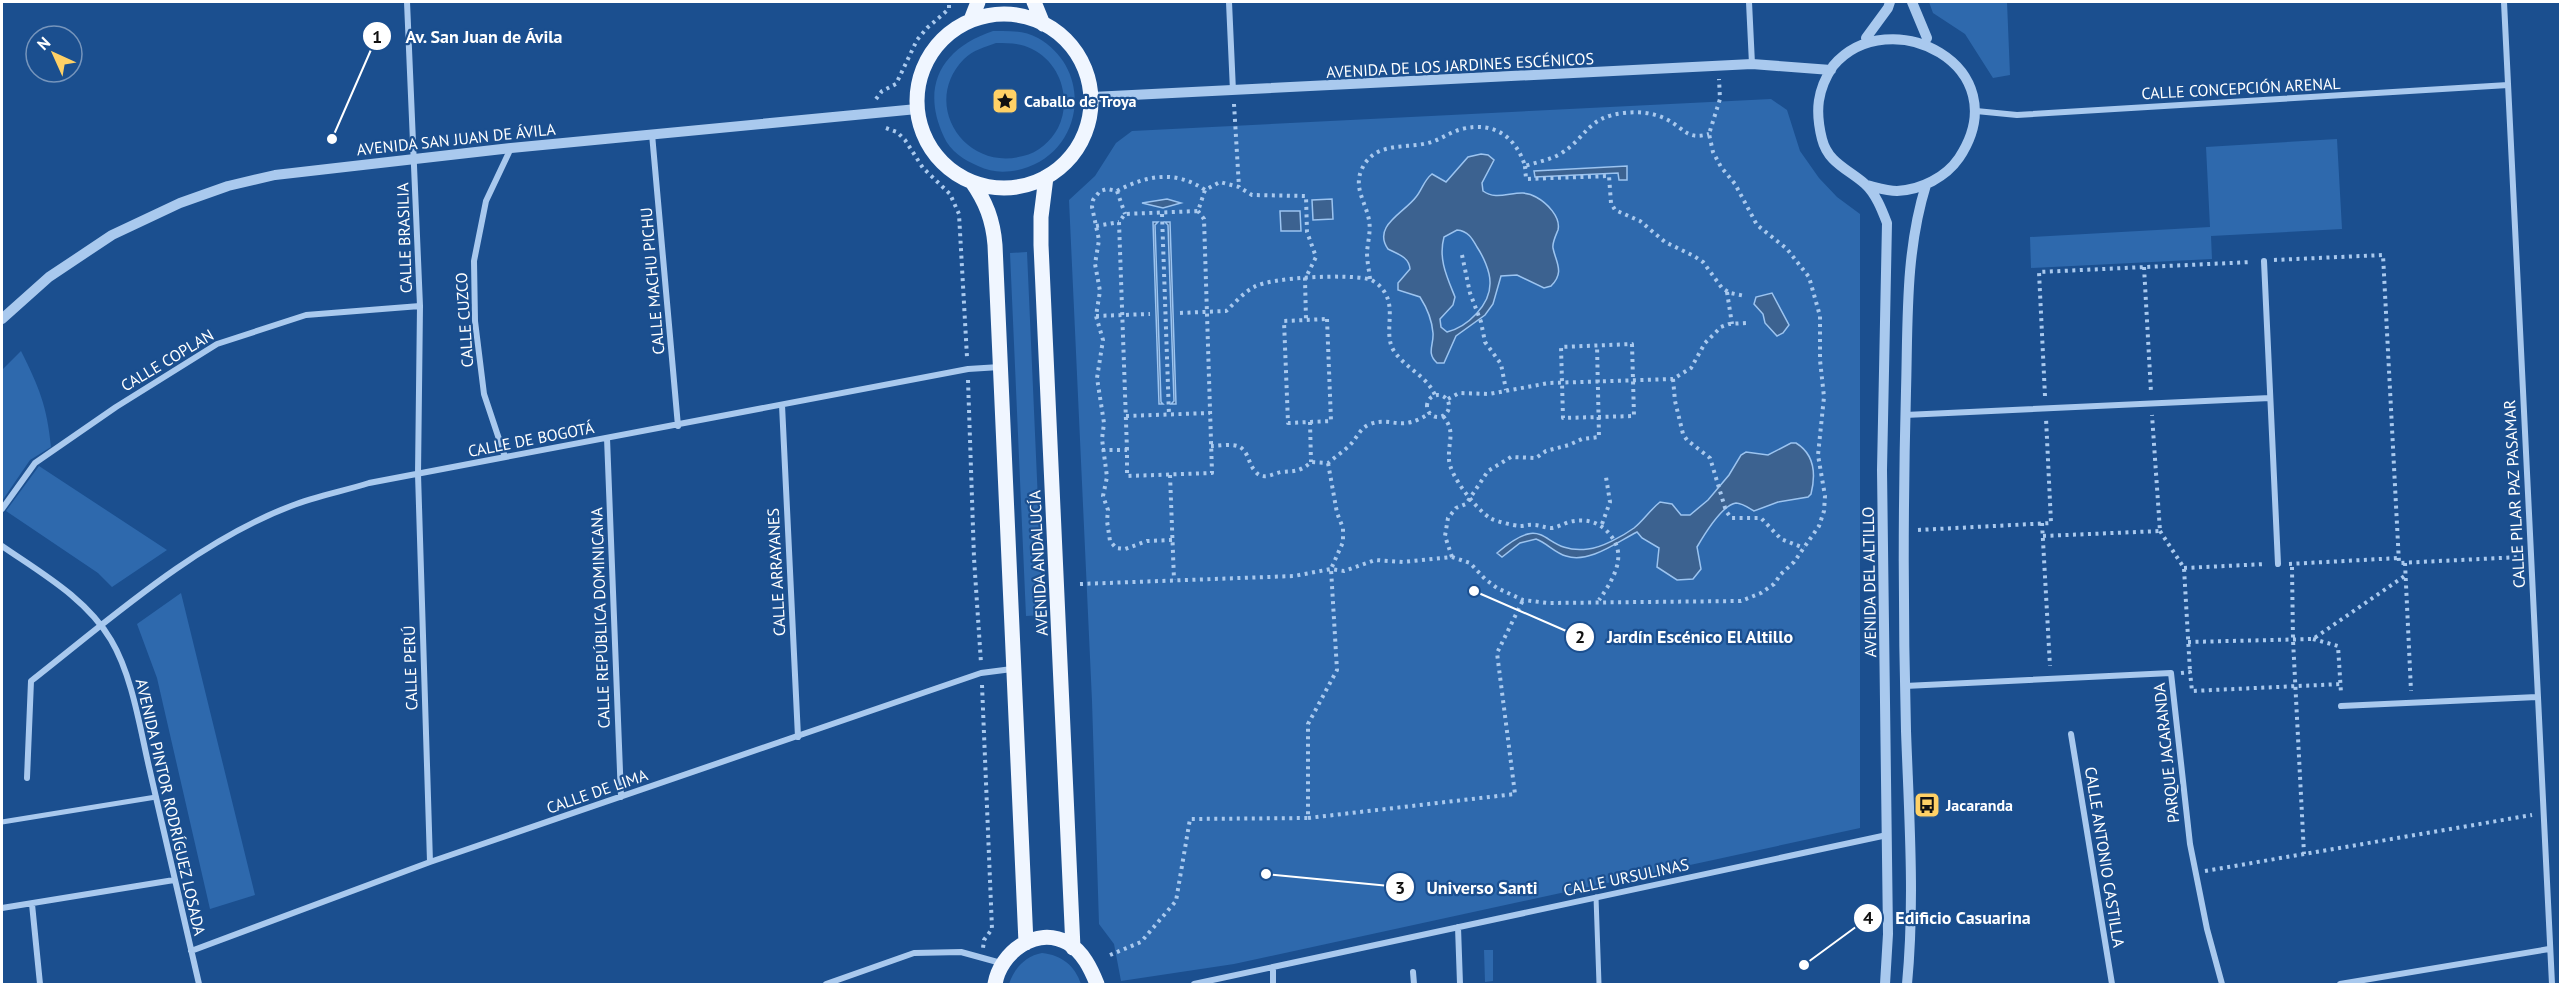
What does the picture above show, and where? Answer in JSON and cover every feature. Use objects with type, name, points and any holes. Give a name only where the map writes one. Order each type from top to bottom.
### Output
[{"type":"main road","points":[[972,20],[978,2]]},
{"type":"main road","points":[[1034,2],[1043,24]]},
{"type":"main road","points":[[999,14],[1026,16],[1043,24],[1051,27],[1072,46],[1086,70],[1092,97],[1088,127],[1074,153],[1046,177],[1024,186],[1004,188],[994,188],[966,180],[941,162],[924,138],[917,109],[919,81],[929,55],[948,34],[972,20],[999,14]]},
{"type":"main road","name":"AVENIDA ANDALUCÍA","points":[[1046,177],[1041,217],[1041,246],[1073,948]]},
{"type":"main road","name":"AVENIDA ANDALUCÍA","points":[[972,182],[988,208],[993,225],[1026,943]]},
{"type":"main road","points":[[995,984],[1001,963],[1014,950],[1026,943],[1049,938],[1067,943],[1073,948],[1092,970],[1097,984]]},
{"type":"street","name":"CALLE BRASILIA","points":[[408,2],[420,306],[418,474]]},
{"type":"street","points":[[1229,2],[1233,92]]},
{"type":"street","points":[[1749,2],[1752,64]]},
{"type":"street","name":"AVENIDA DEL ALTILLO","points":[[1866,38],[1890,2]]},
{"type":"street","points":[[1912,2],[1927,38]]},
{"type":"street","name":"CALLE PILAR PAZ PASAMAR","points":[[2504,2],[2536,697],[2552,984]]},
{"type":"street","name":"AVENIDA DEL ALTILLO","points":[[1896,32],[1927,38],[1953,55],[1970,81],[1976,111],[1970,142],[1952,167],[1926,185],[1896,191],[1866,185],[1840,168],[1823,142],[1817,111],[1823,81],[1849,47],[1866,38],[1896,32]]},
{"type":"street","name":"AVENIDA DE LOS JARDINES ESCÉNICOS","points":[[1092,97],[1233,92],[1752,64],[1831,70]]},
{"type":"street","name":"CALLE CONCEPCIÓN ARENAL","points":[[1976,111],[2017,115],[2508,85]]},
{"type":"street","name":"AVENIDA SAN JUAN DE ÁVILA","points":[[2,319],[49,277],[112,235],[180,203],[228,186],[275,174],[511,148],[917,109]]},
{"type":"street","name":"CALLE MACHU PICHU","points":[[652,134],[678,426]]},
{"type":"street","name":"CALLE CUZCO","points":[[505,458],[484,394],[475,321],[474,261],[486,201],[511,148]]},
{"type":"street","name":"AVENIDA DEL ALTILLO","points":[[1866,185],[1880,206],[1887,223],[1882,471],[1888,934],[1885,984]]},
{"type":"street","points":[[1907,984],[1910,886],[1905,686],[1905,415],[1910,261],[1916,217],[1926,185]]},
{"type":"street","points":[[2264,261],[2278,564]]},
{"type":"street","name":"CALLE COPLAN","points":[[2,508],[35,463],[116,406],[217,344],[306,315],[420,306]]},
{"type":"street","name":"CALLE DE BOGOTÁ","points":[[27,778],[31,681],[150,586],[226,538],[290,506],[369,483],[968,369],[1000,367]]},
{"type":"street","points":[[1905,415],[2270,398]]},
{"type":"street","name":"CALLE ARRAYANES","points":[[782,405],[798,737]]},
{"type":"street","name":"CALLE REPÚBLICA DOMINICANA","points":[[607,438],[621,797]]},
{"type":"street","name":"CALLE PERÚ","points":[[418,474],[430,862]]},
{"type":"street","name":"AVENIDA PINTOR RODRÍGUEZ LOSADA","points":[[2,546],[54,581],[82,605],[112,642],[125,675],[199,984]]},
{"type":"street","name":"CALLE DE LIMA","points":[[191,951],[430,862],[990,670],[1014,669]]},
{"type":"street","name":"PARQUE JACARANDA","points":[[1905,686],[2171,673],[2190,844],[2207,929],[2222,984]]},
{"type":"street","points":[[2341,706],[2536,697]]},
{"type":"street","name":"CALLE ANTONIO CASTILLA","points":[[2071,734],[2112,984]]},
{"type":"street","points":[[2,822],[156,797]]},
{"type":"street","name":"CALLE URSULINAS","points":[[1194,984],[1887,836]]},
{"type":"street","points":[[2,908],[174,880]]},
{"type":"street","points":[[1596,897],[1599,984]]},
{"type":"street","points":[[32,904],[40,984]]},
{"type":"street","points":[[1458,927],[1460,984]]},
{"type":"street","points":[[2340,984],[2549,949]]},
{"type":"street","points":[[826,984],[914,953],[961,952],[1001,963]]},
{"type":"street","points":[[1273,968],[1273,984]]},
{"type":"street","points":[[1413,972],[1414,984]]},
{"type":"path","points":[[875,100],[882,91],[896,84],[917,40],[949,9],[949,2]]},
{"type":"path","points":[[1080,584],[1294,576],[1331,569],[1344,571],[1375,560],[1403,562],[1452,557],[1470,563],[1497,588],[1523,600],[1548,603],[1741,601],[1761,593],[1774,584],[1804,548],[1819,526],[1824,511],[1825,496],[1818,455],[1824,410],[1820,360],[1820,316],[1809,277],[1787,249],[1757,225],[1735,184],[1721,167],[1713,152],[1709,134],[1720,99],[1718,66]]},
{"type":"path","points":[[1233,92],[1239,187]]},
{"type":"path","points":[[1525,166],[1561,153],[1597,120],[1625,112],[1654,115],[1668,120],[1690,136],[1698,137],[1709,134]]},
{"type":"path","points":[[879,129],[888,128],[897,132],[923,168],[950,194],[959,214],[967,358]]},
{"type":"path","points":[[1370,279],[1367,253],[1370,227],[1359,184],[1360,173],[1371,156],[1390,147],[1425,144],[1461,129],[1484,128],[1493,129],[1510,138],[1517,146],[1525,166],[1526,179],[1609,176],[1611,203],[1616,210],[1640,222],[1665,242],[1703,262],[1715,280],[1727,291],[1745,296]]},
{"type":"path","points":[[1172,540],[1147,541],[1125,549],[1116,548],[1110,542],[1108,510],[1102,496],[1107,477],[1102,450],[1104,423],[1097,378],[1103,340],[1096,316],[1100,291],[1095,264],[1099,240],[1092,207],[1093,200],[1100,191],[1107,189],[1117,191],[1137,180],[1148,178],[1191,181],[1205,190]]},
{"type":"path","points":[[1198,212],[1205,190],[1220,182],[1239,187],[1252,195],[1305,196],[1306,232],[1316,257],[1305,279],[1306,320]]},
{"type":"path","points":[[1117,191],[1125,214]]},
{"type":"path","points":[[1125,214],[1198,212]]},
{"type":"path","points":[[1125,214],[1119,222],[1127,476],[1170,475],[1212,473],[1204,219],[1198,212]]},
{"type":"path","points":[[1162,214],[1168,415]]},
{"type":"path","points":[[1096,226],[1119,222]]},
{"type":"path","points":[[1462,255],[1485,342],[1501,364],[1506,390]]},
{"type":"path","points":[[2144,267],[2160,531],[2184,568],[2192,691],[2341,684]]},
{"type":"path","points":[[1180,313],[1226,311],[1254,287],[1268,282],[1345,275],[1370,279],[1385,293],[1389,304],[1390,341],[1394,351],[1427,381],[1435,395]]},
{"type":"path","points":[[1727,291],[1732,324]]},
{"type":"path","points":[[1096,316],[1150,314]]},
{"type":"path","points":[[1327,319],[1331,421],[1288,423],[1284,321],[1306,320],[1327,319]]},
{"type":"path","points":[[1448,399],[1459,393],[1489,394],[1562,382],[1673,379],[1691,368],[1712,334],[1721,327],[1746,322]]},
{"type":"path","points":[[1632,344],[1633,380],[1634,416],[1563,418],[1561,347],[1632,344]]},
{"type":"path","points":[[1452,557],[1445,536],[1446,524],[1452,512],[1466,504],[1488,471],[1511,457],[1536,458],[1582,439],[1599,437],[1597,345]]},
{"type":"path","points":[[1673,379],[1675,401],[1683,434],[1687,440],[1710,458],[1726,511],[1731,518],[1761,518],[1781,539],[1804,548]]},
{"type":"path","points":[[968,380],[974,558],[981,661]]},
{"type":"path","points":[[1435,395],[1442,395],[1448,399],[1449,407],[1443,416],[1436,417],[1430,413],[1427,403],[1435,395]]},
{"type":"path","points":[[1905,530],[2051,523],[2046,408]]},
{"type":"path","points":[[1126,416],[1210,413]]},
{"type":"path","points":[[1211,446],[1239,447],[1246,453],[1255,472],[1262,476],[1293,473],[1303,469],[1311,462],[1328,463],[1350,445],[1366,426],[1381,422],[1402,425],[1430,413]]},
{"type":"path","points":[[1443,416],[1452,428],[1450,467],[1470,497],[1491,519],[1516,525],[1532,524],[1549,528],[1573,521],[1602,524]]},
{"type":"path","points":[[1310,422],[1311,462]]},
{"type":"path","points":[[1102,450],[1127,450]]},
{"type":"path","points":[[1308,818],[1308,724],[1337,670],[1331,569],[1343,542],[1343,528],[1337,513],[1328,463]]},
{"type":"path","points":[[1170,475],[1174,580]]},
{"type":"path","points":[[1602,524],[1610,502],[1606,477]]},
{"type":"path","points":[[2042,523],[2050,679]]},
{"type":"path","points":[[1599,601],[1615,572],[1619,558],[1617,547],[1602,524]]},
{"type":"path","points":[[2043,536],[2160,531]]},
{"type":"path","points":[[2292,563],[2293,640],[2304,854]]},
{"type":"path","points":[[2405,563],[2412,703]]},
{"type":"path","points":[[2313,639],[2406,575]]},
{"type":"path","points":[[1110,955],[1141,942],[1176,901],[1190,819],[1308,818],[1515,794],[1497,653],[1523,600]]},
{"type":"path","points":[[2188,642],[2313,639],[2338,646],[2341,706]]},
{"type":"path","points":[[2171,673],[2190,672]]},
{"type":"path","points":[[982,683],[992,929],[984,944]]},
{"type":"path","points":[[2196,872],[2543,813]]},
{"type":"shaded area","points":[[1929,2],[2007,2],[2010,75],[1993,78],[1965,34],[1933,13]]},
{"type":"shaded area","points":[[993,31],[1027,34],[1038,38],[1056,52],[1068,70],[1074,89],[1074,109],[1069,129],[1059,146],[1043,160],[1022,169],[994,171],[963,158],[954,151],[944,137],[934,101],[940,71],[960,48],[975,38]],"holes":[[[996,43],[1028,47],[1042,55],[1057,73],[1064,94],[1064,106],[1058,128],[1044,146],[1023,156],[1002,158],[983,154],[967,144],[955,130],[948,114],[946,95],[952,77],[964,59],[971,53]]]},
{"type":"shaded area","points":[[1771,99],[1787,110],[1800,151],[1819,178],[1837,197],[1860,214],[1860,828],[1234,964],[1121,981],[1114,944],[1099,924],[1092,701],[1069,200],[1095,176],[1116,143],[1132,131]]},
{"type":"shaded area","points":[[2337,139],[2342,229],[2211,236],[2212,259],[2031,268],[2030,237],[2210,227],[2206,147]]},
{"type":"shaded area","points":[[1481,154],[1488,155],[1494,160],[1482,183],[1483,191],[1496,195],[1529,194],[1549,207],[1558,225],[1553,246],[1559,272],[1551,286],[1544,288],[1517,275],[1501,276],[1493,304],[1485,315],[1456,336],[1444,363],[1437,363],[1431,352],[1432,328],[1425,305],[1420,297],[1398,290],[1398,283],[1410,269],[1408,262],[1388,249],[1384,241],[1384,233],[1392,220],[1416,197],[1429,176],[1432,174],[1446,182],[1468,157]],"holes":[[[1457,230],[1467,233],[1484,259],[1490,278],[1489,291],[1482,307],[1470,320],[1447,332],[1441,327],[1440,319],[1453,305],[1455,297],[1444,268],[1442,245],[1444,237]]]},
{"type":"shaded area","points":[[1627,166],[1627,180],[1619,180],[1618,173],[1535,177],[1534,171]]},
{"type":"shaded area","points":[[1167,199],[1181,203],[1163,208],[1142,203]]},
{"type":"shaded area","points":[[1332,199],[1333,219],[1313,220],[1312,200]]},
{"type":"shaded area","points":[[1280,211],[1300,211],[1301,231],[1281,231]]},
{"type":"shaded area","points":[[1153,222],[1158,222],[1155,225],[1161,402],[1163,404],[1159,404]]},
{"type":"shaded area","points":[[1165,222],[1170,222],[1176,404],[1171,404],[1174,401],[1168,225]]},
{"type":"shaded area","points":[[1027,252],[1043,615],[1026,616],[1010,253]]},
{"type":"shaded area","points":[[1772,293],[1789,325],[1783,333],[1777,336],[1765,323],[1763,314],[1754,304],[1756,297]]},
{"type":"shaded area","points":[[21,351],[41,397],[51,447],[30,460],[2,501],[2,370]]},
{"type":"shaded area","points":[[1791,443],[1796,443],[1802,448],[1810,459],[1813,472],[1811,494],[1808,497],[1778,502],[1754,511],[1738,503],[1725,509],[1697,547],[1701,569],[1693,579],[1677,580],[1657,567],[1659,548],[1642,538],[1637,532],[1603,551],[1584,557],[1575,558],[1562,555],[1536,539],[1520,543],[1502,557],[1497,553],[1514,540],[1527,534],[1544,536],[1561,546],[1572,549],[1599,546],[1634,528],[1660,502],[1672,504],[1681,515],[1690,515],[1708,500],[1729,475],[1741,455],[1746,452],[1768,455]]},
{"type":"shaded area","points":[[39,466],[167,550],[112,587],[98,573],[6,511]]},
{"type":"shaded area","points":[[181,593],[255,895],[210,909],[157,678],[137,624]]},
{"type":"shaded area","points":[[1484,950],[1493,950],[1493,981],[1485,982]]},
{"type":"shaded area","points":[[1042,953],[1062,959],[1075,972],[1081,984],[1009,984],[1021,964],[1030,957]]},
{"type":"place","name":"Caballo de Troya","points":[[1005,101]]},
{"type":"place","name":"Av. San Juan de Ávila","points":[[332,139]]},
{"type":"place","name":"Jardín Escénico El Altillo","points":[[1474,591]]},
{"type":"place","name":"Jacaranda","points":[[1927,805]]},
{"type":"place","name":"Universo Santi","points":[[1266,874]]},
{"type":"place","name":"Edificio Casuarina","points":[[1804,965]]}]
